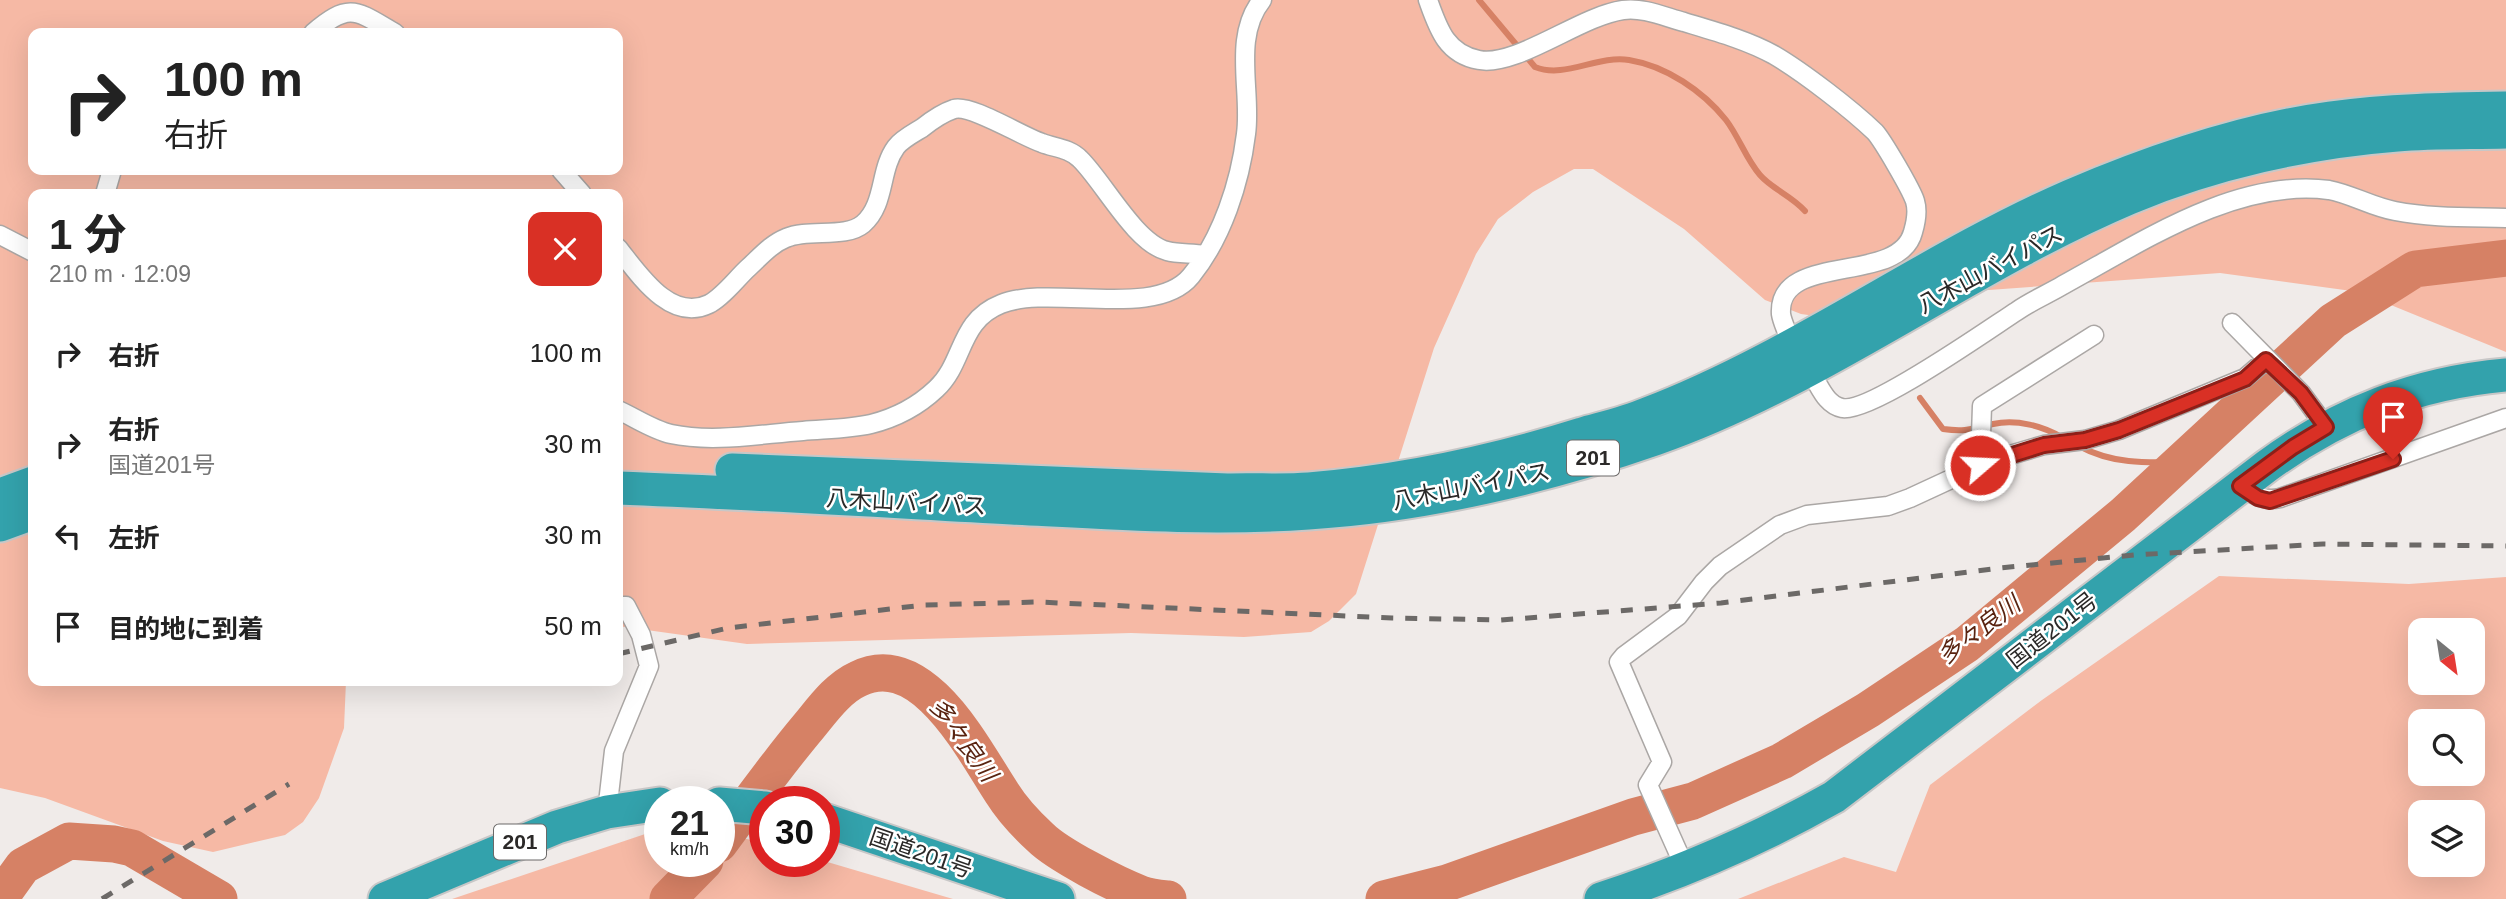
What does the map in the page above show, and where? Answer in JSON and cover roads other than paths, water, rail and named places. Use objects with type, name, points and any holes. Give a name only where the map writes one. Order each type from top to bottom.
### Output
[{"type":"highway","name":"八木山バイパス","points":[[623,464],[1149,489],[1308,489],[1416,475],[1525,452],[1646,415],[1781,352],[2067,197],[2176,155],[2250,134],[2327,118],[2399,110],[2506,107]]},
{"type":"highway","name":"八木山バイパス","points":[[623,488],[1149,515],[1309,513],[1423,499],[1536,475],[1655,439],[1729,408],[1795,376],[2056,234],[2129,198],[2183,178],[2260,157],[2332,143],[2399,134],[2506,132]]},
{"type":"highway","name":"国道201号","points":[[1601,899],[1681,858],[1777,829],[1833,797],[2240,486],[2293,447],[2326,427],[2359,410],[2395,398],[2446,385],[2506,375]]},
{"type":"highway","points":[[0,495],[28,485]]},
{"type":"highway","points":[[0,525],[28,515]]},
{"type":"highway","name":"201","points":[[385,899],[557,827],[607,812],[644,806]]},
{"type":"highway","name":"国道201号","points":[[840,825],[1058,899]]},
{"type":"street","points":[[623,412],[669,434],[709,438],[871,424],[898,415],[938,388],[978,316],[1002,303],[1028,298],[1139,298],[1166,293],[1190,278],[1227,214],[1239,173],[1247,132],[1245,56],[1251,22],[1262,0]]},
{"type":"street","points":[[1428,0],[1447,44],[1461,55],[1482,61],[1503,59],[1593,19],[1623,9],[1647,11],[1707,29],[1772,54],[1877,134],[1915,201],[1917,220],[1912,237],[1901,251],[1888,259],[1816,275],[1792,286],[1785,296],[1781,314],[1788,335]]},
{"type":"street","points":[[319,28],[334,15],[349,12],[360,13],[386,28]]},
{"type":"street","points":[[623,254],[644,281],[667,300],[680,307],[710,303],[782,240],[800,233],[843,232],[862,225],[879,199],[897,146],[942,113],[958,108],[974,111],[1019,135],[1068,150],[1081,160],[1117,207],[1150,241],[1166,251],[1204,255]]},
{"type":"street","points":[[565,175],[578,189]]},
{"type":"street","points":[[1814,378],[1828,401],[1842,408],[1860,406],[1950,357],[2019,309],[2146,240],[2246,196],[2303,189],[2331,191],[2392,211],[2506,218]]},
{"type":"street","points":[[0,234],[28,248]]},
{"type":"street","points":[[2232,323],[2301,393],[2326,427]]},
{"type":"street","points":[[1980,465],[1982,406],[2094,335]]},
{"type":"street","points":[[1681,858],[1648,785],[1662,762],[1619,662],[1678,616],[1720,566],[1780,525],[1807,515],[1888,506],[1980,465],[2044,445],[2085,440],[2119,430],[2245,379],[2266,360]]},
{"type":"street","points":[[2240,486],[2258,498],[2270,501],[2506,418]]},
{"type":"street","points":[[607,812],[614,751],[649,666],[641,635],[626,606],[623,606]]},
{"type":"waterway","points":[[1479,0],[1535,67],[1558,70],[1617,59],[1629,60],[1657,68],[1683,81],[1717,109],[1760,175],[1805,211]]},
{"type":"waterway","name":"多々良川","points":[[1384,899],[1447,883],[1633,817],[1693,801],[1782,761],[1868,710],[1967,644],[2123,515],[2333,321],[2415,269],[2506,258]]},
{"type":"waterway","points":[[1920,398],[1943,429],[1963,430],[2002,423],[2020,423],[2047,430],[2063,438]]},
{"type":"waterway","points":[[2079,446],[2116,459],[2181,462]]},
{"type":"waterway","name":"多々良川","points":[[735,822],[774,769],[831,700],[858,679],[882,673],[904,677],[925,690],[944,708],[1010,805],[1049,844],[1074,861],[1118,884],[1144,895],[1168,899]]},
{"type":"waterway","name":"多々良川","points":[[0,898],[23,866],[69,841],[132,848],[219,899]]},
{"type":"waterway","name":"多々良川","points":[[668,899],[689,877]]},
{"type":"railway","points":[[623,653],[728,628],[924,605],[1038,602],[1392,618],[1501,620],[1721,603],[2000,568],[2134,555],[2323,544],[2506,546]]},
{"type":"railway","points":[[102,899],[289,784]]}]
